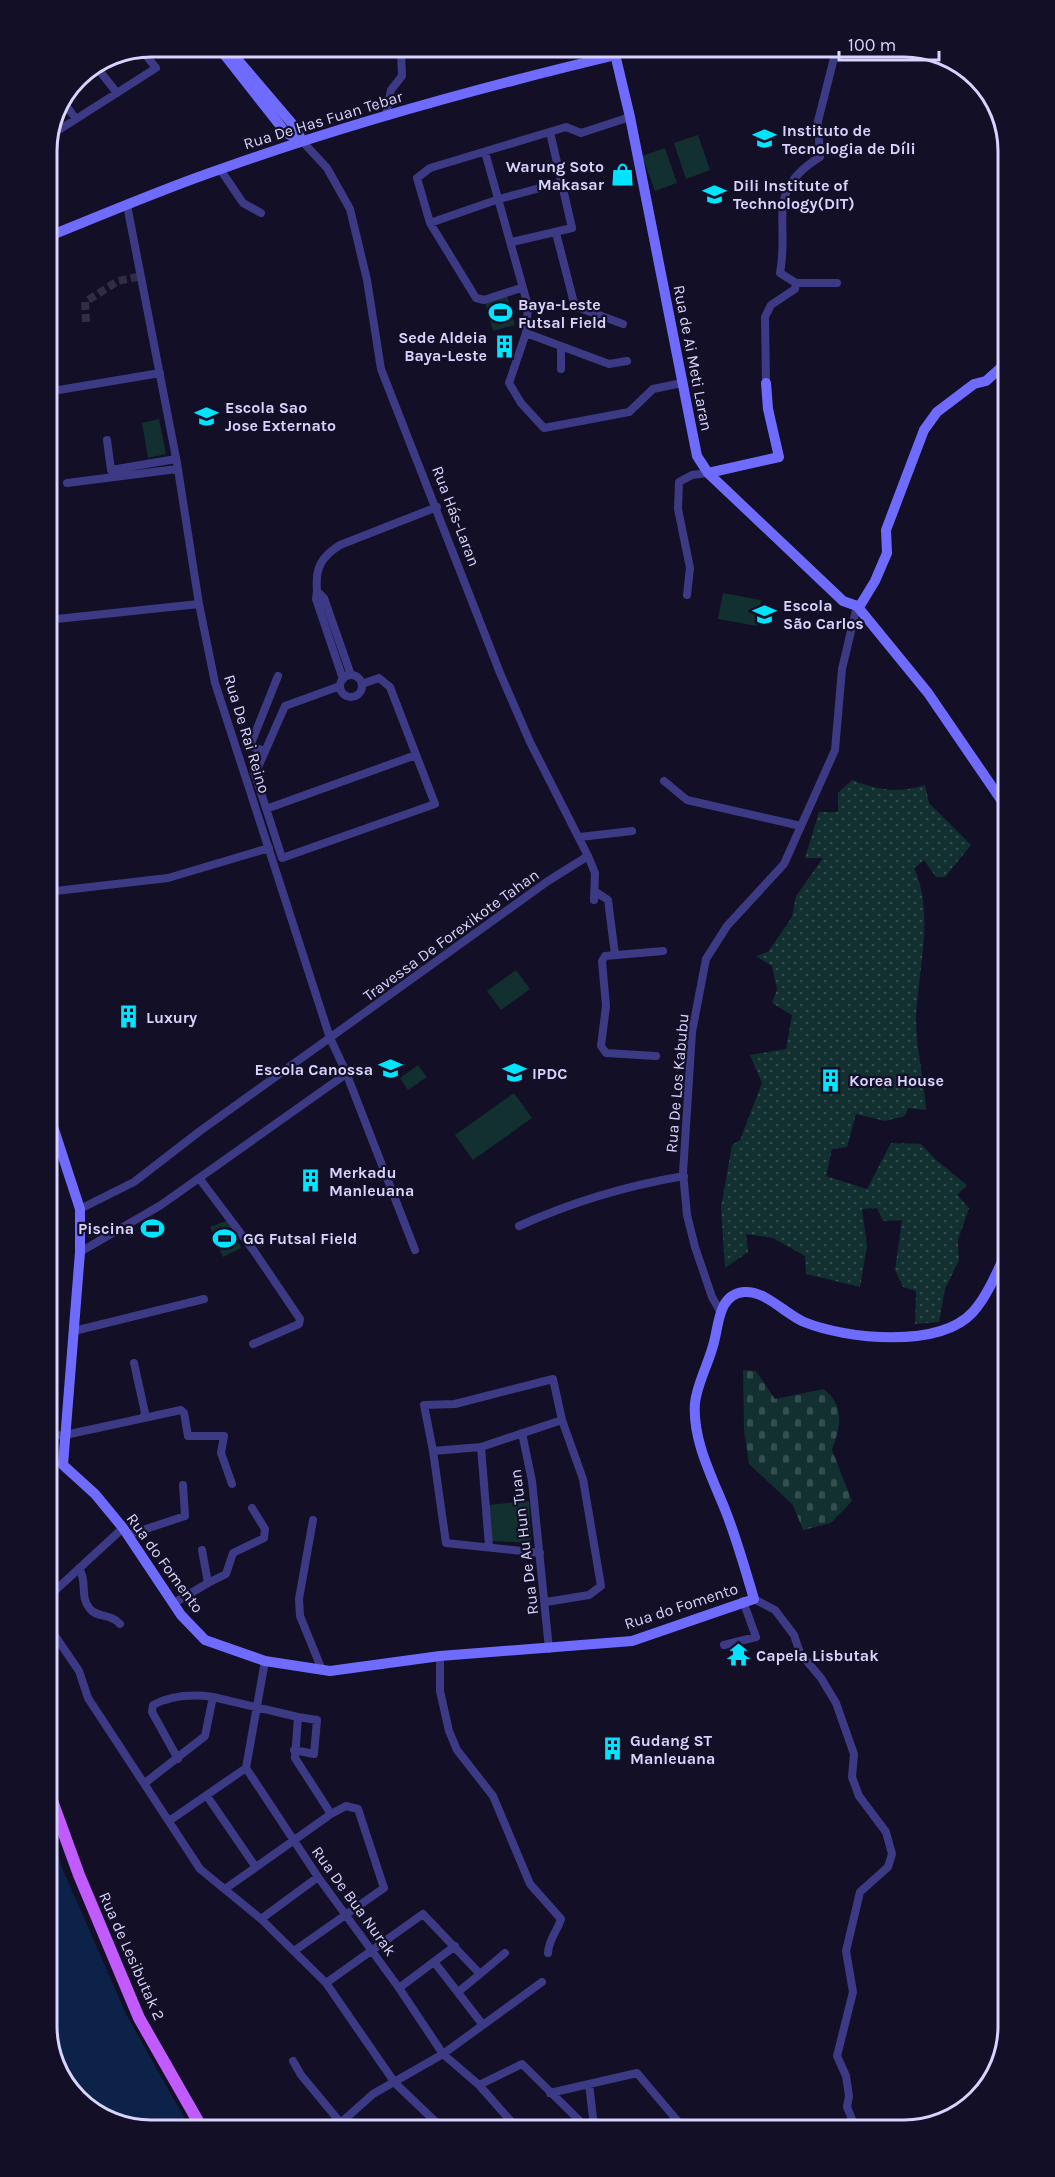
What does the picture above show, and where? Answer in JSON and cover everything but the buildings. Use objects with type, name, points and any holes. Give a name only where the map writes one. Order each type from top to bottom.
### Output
[{"type":"main road","name":"Rua de Lesibutak 2","points":[[57,1816],[139,2018],[197,2120]]},
{"type":"street","points":[[60,129],[156,68],[148,57]]},
{"type":"street","name":"Rua Hás-Laran","points":[[226,57],[286,133],[302,141]]},
{"type":"street","name":"Rua Hás-Laran","points":[[235,57],[295,126],[302,141],[327,168],[350,209],[367,280],[381,369],[437,507],[500,673],[530,741],[580,837],[595,873],[595,896],[608,900],[615,955]]},
{"type":"street","points":[[386,115],[391,90],[402,76],[401,57]]},
{"type":"street","name":"Rua De Has Fuan Tebar","points":[[57,233],[220,169],[302,141],[386,115],[597,57]]},
{"type":"street","name":"Rua de Ai Meti Laran","points":[[616,57],[697,456],[708,473],[843,601],[857,606],[928,693],[998,795]]},
{"type":"street","points":[[834,57],[818,121],[820,157],[802,167],[786,187],[781,220],[784,251],[780,273],[796,283],[837,283]]},
{"type":"street","points":[[101,72],[117,93]]},
{"type":"street","points":[[68,108],[76,118]]},
{"type":"street","points":[[521,288],[484,300],[476,298],[430,223],[417,178],[430,168],[550,132],[566,128],[581,133],[630,117]]},
{"type":"street","points":[[512,242],[570,230],[573,224],[550,132]]},
{"type":"street","points":[[485,152],[512,242],[521,288],[528,306],[526,333],[509,383],[521,403],[544,428],[629,412],[653,389],[682,384]]},
{"type":"street","points":[[220,169],[243,203],[261,213]]},
{"type":"street","points":[[430,223],[499,199],[562,182]]},
{"type":"street","name":"Rua De Rai Reino","points":[[127,206],[160,372],[199,604],[215,683],[330,1038],[415,1250]]},
{"type":"street","points":[[556,233],[574,303],[578,307],[622,324]]},
{"type":"street","points":[[687,595],[690,568],[678,509],[679,482],[692,475],[780,457],[768,409],[765,317],[771,305],[795,289],[796,283]]},
{"type":"street","points":[[526,333],[609,364],[627,361]]},
{"type":"street","points":[[561,347],[561,369]]},
{"type":"street","points":[[857,606],[875,581],[886,554],[886,530],[924,430],[937,412],[974,384],[986,381],[998,370]]},
{"type":"street","points":[[57,390],[160,372]]},
{"type":"street","points":[[108,441],[111,470],[176,459]]},
{"type":"street","points":[[68,483],[177,468]]},
{"type":"street","points":[[317,591],[324,598],[351,675],[358,678],[362,684],[361,690],[352,698],[346,696],[341,683],[316,599],[319,564],[327,553],[340,545],[437,507]]},
{"type":"street","points":[[57,619],[199,604]]},
{"type":"street","name":"Rua De Los Kabubu","points":[[720,1311],[712,1297],[695,1247],[687,1215],[684,1176],[692,1032],[706,959],[727,926],[784,864],[835,750],[843,669],[857,606]]},
{"type":"street","points":[[351,675],[341,683],[285,706],[255,774],[282,858],[435,804],[390,687],[380,678],[362,684]]},
{"type":"street","points":[[265,751],[250,746],[278,676]]},
{"type":"street","points":[[266,809],[416,755]]},
{"type":"street","points":[[664,781],[687,801],[801,826]]},
{"type":"street","points":[[580,837],[632,831]]},
{"type":"street","points":[[57,891],[168,878],[268,848]]},
{"type":"street","name":"Travessa De Forexikote Tahan","points":[[80,1209],[134,1182],[200,1131],[548,881],[588,856]]},
{"type":"street","points":[[656,1056],[603,1051],[601,1046],[606,1006],[602,961],[605,956],[663,951]]},
{"type":"street","points":[[80,1252],[132,1224],[346,1074]]},
{"type":"street","name":"Rua do Fomento","points":[[57,1139],[80,1209],[80,1252],[63,1465],[95,1494],[125,1532],[174,1603],[205,1640],[265,1661],[322,1670],[440,1656],[632,1641],[749,1600]]},
{"type":"street","points":[[519,1226],[566,1204],[595,1195],[684,1176]]},
{"type":"street","points":[[199,1178],[254,1251],[300,1319],[299,1324],[291,1330],[253,1344]]},
{"type":"street","points":[[724,1645],[756,1637],[734,1534],[701,1452],[695,1403],[712,1353],[720,1311],[726,1301],[745,1292],[756,1293],[802,1321],[836,1333],[879,1338],[945,1331],[973,1312],[998,1269]]},
{"type":"street","points":[[74,1331],[204,1299]]},
{"type":"street","points":[[134,1364],[145,1413],[143,1418]]},
{"type":"street","points":[[540,1553],[489,1546],[456,1546],[446,1543],[424,1405],[455,1404],[553,1379],[562,1420],[583,1479],[601,1586],[589,1595],[546,1602]]},
{"type":"street","points":[[57,1435],[181,1410],[184,1413],[187,1433],[191,1438],[224,1436],[221,1453],[232,1484]]},
{"type":"street","points":[[433,1451],[481,1447],[562,1420]]},
{"type":"street","name":"Rua De Au Hun Tuan","points":[[522,1433],[540,1553],[549,1649]]},
{"type":"street","points":[[481,1447],[489,1546]]},
{"type":"street","points":[[57,1588],[125,1532],[185,1516],[183,1485]]},
{"type":"street","points":[[174,1603],[226,1574],[232,1553],[264,1538],[265,1529],[252,1508]]},
{"type":"street","points":[[313,1520],[299,1599],[300,1616],[322,1670]]},
{"type":"street","points":[[202,1550],[208,1582]]},
{"type":"street","points":[[79,1568],[86,1578],[84,1601],[92,1612],[116,1619],[120,1623]]},
{"type":"street","points":[[749,1600],[775,1610],[794,1635],[800,1653],[836,1703],[854,1754],[852,1777],[859,1797],[886,1832],[892,1854],[888,1867],[860,1892],[846,1951],[853,1992],[837,2056],[846,2076],[847,2107],[852,2120]]},
{"type":"street","points":[[57,1640],[79,1671],[88,1698],[200,1869],[261,1919],[326,1983],[395,2082],[434,2120]]},
{"type":"street","points":[[440,1656],[440,1691],[449,1731],[457,1750],[493,1796],[530,1884],[561,1919],[558,1928],[552,1933],[548,1953]]},
{"type":"street","points":[[169,1821],[246,1768],[265,1661]]},
{"type":"street","points":[[178,1759],[152,1712],[153,1705],[169,1698],[195,1695],[317,1720],[314,1754],[294,1750]]},
{"type":"street","points":[[145,1783],[205,1736],[213,1697]]},
{"type":"street","points":[[298,1717],[295,1758],[331,1814]]},
{"type":"street","name":"Rua De Bua Nurak","points":[[246,1768],[318,1877],[399,1988],[443,2054],[479,2085],[510,2120]]},
{"type":"street","points":[[207,1796],[255,1866]]},
{"type":"street","points":[[225,1889],[331,1814],[346,1806],[358,1809],[384,1888],[294,1951]]},
{"type":"street","points":[[261,1919],[318,1877]]},
{"type":"street","points":[[326,1983],[423,1914],[480,1974]]},
{"type":"street","points":[[399,1988],[455,1946]]},
{"type":"street","points":[[458,1992],[505,1953]]},
{"type":"street","points":[[435,1963],[483,2025]]},
{"type":"street","points":[[344,2120],[373,2094],[443,2054],[542,1982]]},
{"type":"street","points":[[293,2061],[334,2120]]},
{"type":"street","points":[[479,2085],[522,2064],[578,2120]]},
{"type":"street","points":[[549,2093],[637,2073],[677,2120]]},
{"type":"street","points":[[589,2084],[593,2120]]},
{"type":"green space","points":[[698,135],[710,170],[686,179],[674,143]]},
{"type":"green space","points":[[665,148],[677,183],[655,191],[642,156]]},
{"type":"green space","name":"Baya-Leste Futsal Field","points":[[507,295],[515,325],[493,331],[485,302]]},
{"type":"green space","points":[[159,419],[166,454],[148,458],[142,423]]},
{"type":"green space","points":[[723,593],[761,600],[757,626],[718,619]]},
{"type":"green space","points":[[852,780],[888,790],[925,785],[929,803],[971,845],[945,877],[936,877],[924,860],[914,868],[920,886],[924,923],[916,1018],[926,1110],[908,1108],[905,1116],[885,1121],[856,1114],[847,1147],[832,1149],[826,1176],[867,1189],[891,1143],[921,1144],[936,1160],[967,1185],[957,1195],[969,1208],[958,1240],[959,1260],[945,1289],[939,1322],[915,1324],[916,1291],[903,1287],[895,1270],[902,1220],[883,1221],[877,1208],[862,1209],[867,1246],[860,1287],[806,1274],[805,1256],[773,1238],[746,1234],[748,1252],[725,1268],[721,1207],[732,1145],[740,1140],[762,1083],[750,1055],[786,1049],[792,1015],[772,1003],[777,989],[772,966],[756,956],[768,952],[792,917],[796,896],[823,858],[805,858],[819,812],[838,812],[838,793]]},
{"type":"green space","points":[[516,970],[530,989],[501,1010],[487,991]]},
{"type":"green space","points":[[418,1065],[427,1077],[408,1090],[400,1078]]},
{"type":"green space","points":[[514,1093],[532,1118],[473,1160],[455,1135]]},
{"type":"green space","name":"GG Futsal Field","points":[[228,1220],[241,1248],[223,1257],[210,1227]]},
{"type":"green space","points":[[743,1370],[756,1371],[775,1399],[824,1389],[836,1403],[839,1425],[832,1450],[852,1501],[831,1523],[803,1530],[793,1505],[749,1464],[744,1430]]},
{"type":"green space","points":[[529,1501],[531,1543],[492,1541],[488,1505]]},
{"type":"water","points":[[57,1853],[63,1870],[126,2014],[185,2120],[145,2120],[121,2115],[104,2107],[94,2101],[76,2083],[64,2062],[57,2026]]},
{"type":"tunnel","points":[[86,322],[85,302],[118,281],[142,276]]},
{"type":"place","name":"Instituto de Tecnologia de Díli","points":[[764,139]]},
{"type":"place","name":"Warung Soto Makasar","points":[[622,175]]},
{"type":"place","name":"Dili Institute of Technology(DIT)","points":[[715,194]]},
{"type":"place","name":"Baya-Leste Futsal Field","points":[[500,313]]},
{"type":"place","name":"Sede Aldeia Baya-Leste","points":[[505,346]]},
{"type":"place","name":"Escola Sao Jose Externato","points":[[207,416]]},
{"type":"place","name":"Escola São Carlos","points":[[765,614]]},
{"type":"place","name":"Luxury","points":[[128,1017]]},
{"type":"place","name":"Escola Canossa","points":[[391,1069]]},
{"type":"place","name":"IPDC","points":[[514,1073]]},
{"type":"place","name":"Korea House","points":[[831,1080]]},
{"type":"place","name":"Merkadu Manleuana","points":[[311,1181]]},
{"type":"place","name":"Piscina","points":[[152,1228]]},
{"type":"place","name":"GG Futsal Field","points":[[225,1238]]},
{"type":"place","name":"Capela Lisbutak","points":[[738,1655]]},
{"type":"place","name":"Gudang ST Manleuana","points":[[612,1749]]}]
